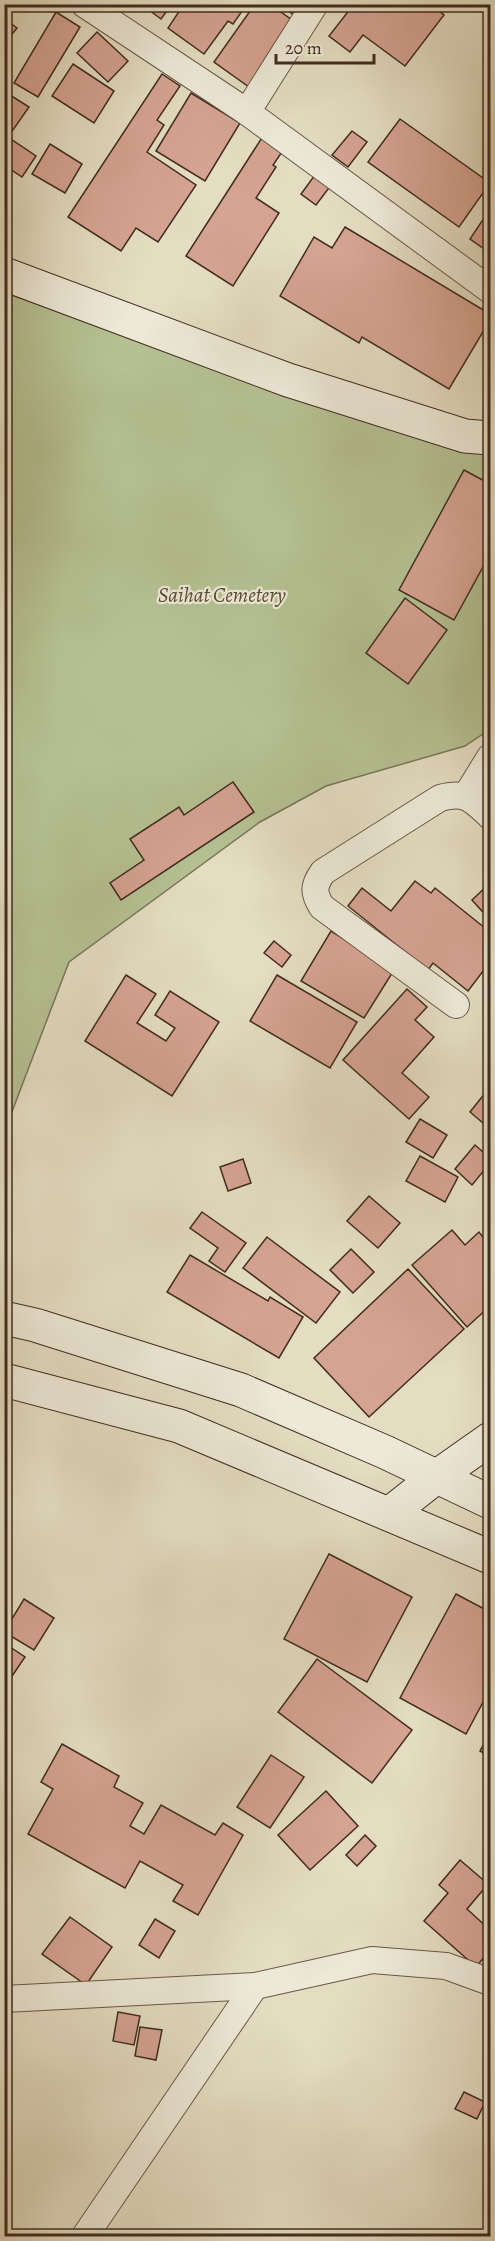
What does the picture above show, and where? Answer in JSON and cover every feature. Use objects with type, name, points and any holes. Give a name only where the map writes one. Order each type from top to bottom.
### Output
[{"type":"street","points":[[84,4],[247,112],[490,290]]},
{"type":"street","points":[[247,112],[315,4]]},
{"type":"street","points":[[4,274],[288,380],[465,436],[490,438]]},
{"type":"street","points":[[466,796],[490,757]]},
{"type":"street","points":[[456,1005],[322,907],[314,895],[314,884],[323,872],[440,798],[454,794],[466,796],[490,816]]},
{"type":"street","points":[[4,1318],[35,1325],[241,1390],[385,1452],[490,1502]]},
{"type":"street","points":[[4,1380],[179,1426],[490,1557]]},
{"type":"street","points":[[389,1514],[490,1439]]},
{"type":"street","points":[[457,1542],[490,1509]]},
{"type":"street","points":[[4,1999],[255,1986],[372,1960],[446,1966],[490,1982]]},
{"type":"street","points":[[85,2236],[255,1986]]},
{"type":"green space","name":"Saihat Cemetery","points":[[5,293],[490,454],[490,729],[465,746],[326,786],[260,822],[69,962],[5,1130]]},
{"type":"building","points":[[4,4],[13,4],[4,15]]},
{"type":"building","points":[[141,4],[172,4],[161,19]]},
{"type":"building","points":[[184,4],[247,4],[233,24],[228,21],[204,54],[168,28]]},
{"type":"building","points":[[255,4],[270,4],[296,23],[249,87],[214,62]]},
{"type":"building","points":[[279,4],[304,4],[295,16]]},
{"type":"building","points":[[354,4],[430,4],[444,15],[405,66],[363,35],[350,52],[329,36]]},
{"type":"building","points":[[56,12],[80,27],[38,97],[14,83]]},
{"type":"building","points":[[4,18],[17,28],[4,44]]},
{"type":"building","points":[[97,32],[128,61],[108,82],[77,53]]},
{"type":"building","points":[[73,64],[114,91],[94,123],[52,96]]},
{"type":"building","points":[[162,74],[180,86],[157,120],[164,125],[147,152],[196,185],[158,242],[136,228],[121,251],[68,217]]},
{"type":"building","points":[[191,93],[240,123],[205,181],[156,151]]},
{"type":"building","points":[[10,95],[29,107],[8,137],[36,156],[22,177],[4,165],[4,103]]},
{"type":"building","points":[[400,119],[490,183],[459,227],[368,162]]},
{"type":"building","points":[[352,131],[367,142],[348,167],[332,155]]},
{"type":"building","points":[[265,133],[286,146],[273,165],[276,167],[256,198],[279,213],[233,286],[186,256]]},
{"type":"building","points":[[50,144],[82,164],[65,193],[32,174]]},
{"type":"building","points":[[320,168],[335,180],[316,205],[301,194]]},
{"type":"building","points":[[490,209],[490,253],[470,239]]},
{"type":"building","points":[[345,227],[490,314],[490,320],[449,389],[362,337],[359,343],[280,296],[314,237],[332,248]]},
{"type":"building","points":[[464,470],[490,484],[490,554],[454,620],[399,590]]},
{"type":"building","points":[[405,598],[447,630],[408,684],[366,653]]},
{"type":"building","points":[[233,782],[254,812],[121,900],[110,883],[144,860],[130,839],[179,807],[184,815]]},
{"type":"building","points":[[415,881],[431,893],[435,888],[490,932],[490,962],[468,991],[433,963],[428,970],[348,906],[362,888],[391,911]]},
{"type":"building","points":[[490,883],[490,920],[472,900]]},
{"type":"building","points":[[331,931],[394,970],[364,1018],[301,981]]},
{"type":"building","points":[[274,941],[291,955],[282,967],[264,953]]},
{"type":"building","points":[[126,975],[156,994],[137,1023],[166,1041],[175,1028],[155,1015],[170,991],[219,1022],[172,1096],[85,1041]]},
{"type":"building","points":[[277,975],[357,1022],[330,1068],[250,1021]]},
{"type":"building","points":[[407,989],[427,1007],[415,1020],[434,1037],[402,1073],[429,1097],[409,1119],[343,1060]]},
{"type":"building","points":[[490,1087],[490,1129],[470,1112]]},
{"type":"building","points":[[420,1119],[447,1135],[433,1158],[406,1142]]},
{"type":"building","points":[[475,1145],[490,1158],[490,1163],[472,1185],[455,1169]]},
{"type":"building","points":[[420,1156],[458,1177],[445,1202],[406,1181]]},
{"type":"building","points":[[243,1159],[251,1183],[228,1191],[220,1167]]},
{"type":"building","points":[[369,1196],[400,1223],[378,1248],[347,1221]]},
{"type":"building","points":[[202,1212],[246,1243],[225,1272],[209,1261],[218,1248],[190,1228]]},
{"type":"building","points":[[452,1230],[465,1245],[479,1232],[490,1246],[490,1306],[467,1327],[412,1265]]},
{"type":"building","points":[[267,1237],[340,1292],[316,1323],[243,1268]]},
{"type":"building","points":[[351,1249],[374,1272],[353,1293],[330,1270]]},
{"type":"building","points":[[190,1255],[268,1301],[270,1297],[303,1317],[279,1358],[167,1292]]},
{"type":"building","points":[[408,1269],[464,1329],[369,1417],[314,1358]]},
{"type":"building","points":[[329,1554],[412,1597],[367,1682],[284,1639]]},
{"type":"building","points":[[456,1594],[490,1612],[490,1689],[466,1734],[400,1698]]},
{"type":"building","points":[[24,1599],[54,1618],[34,1650],[4,1632]]},
{"type":"building","points":[[4,1643],[25,1657],[4,1688]]},
{"type":"building","points":[[317,1659],[412,1730],[372,1783],[278,1712]]},
{"type":"building","points":[[490,1733],[490,1757],[480,1751]]},
{"type":"building","points":[[62,1744],[119,1776],[114,1787],[143,1803],[130,1826],[144,1834],[161,1805],[215,1835],[223,1823],[243,1835],[198,1915],[173,1901],[183,1885],[140,1861],[125,1888],[28,1834],[53,1789],[41,1782]]},
{"type":"building","points":[[271,1755],[304,1777],[270,1828],[237,1807]]},
{"type":"building","points":[[326,1791],[358,1826],[310,1870],[278,1835]]},
{"type":"building","points":[[365,1835],[376,1846],[357,1866],[346,1855]]},
{"type":"building","points":[[460,1860],[488,1884],[467,1909],[490,1930],[490,1950],[476,1967],[424,1921],[448,1893],[439,1885]]},
{"type":"building","points":[[70,1917],[112,1947],[86,1985],[42,1954]]},
{"type":"building","points":[[155,1919],[175,1931],[159,1958],[139,1945]]},
{"type":"building","points":[[118,2012],[140,2016],[134,2045],[113,2041]]},
{"type":"building","points":[[140,2027],[162,2030],[156,2060],[135,2056]]},
{"type":"building","points":[[464,2092],[485,2102],[477,2119],[455,2109]]}]
